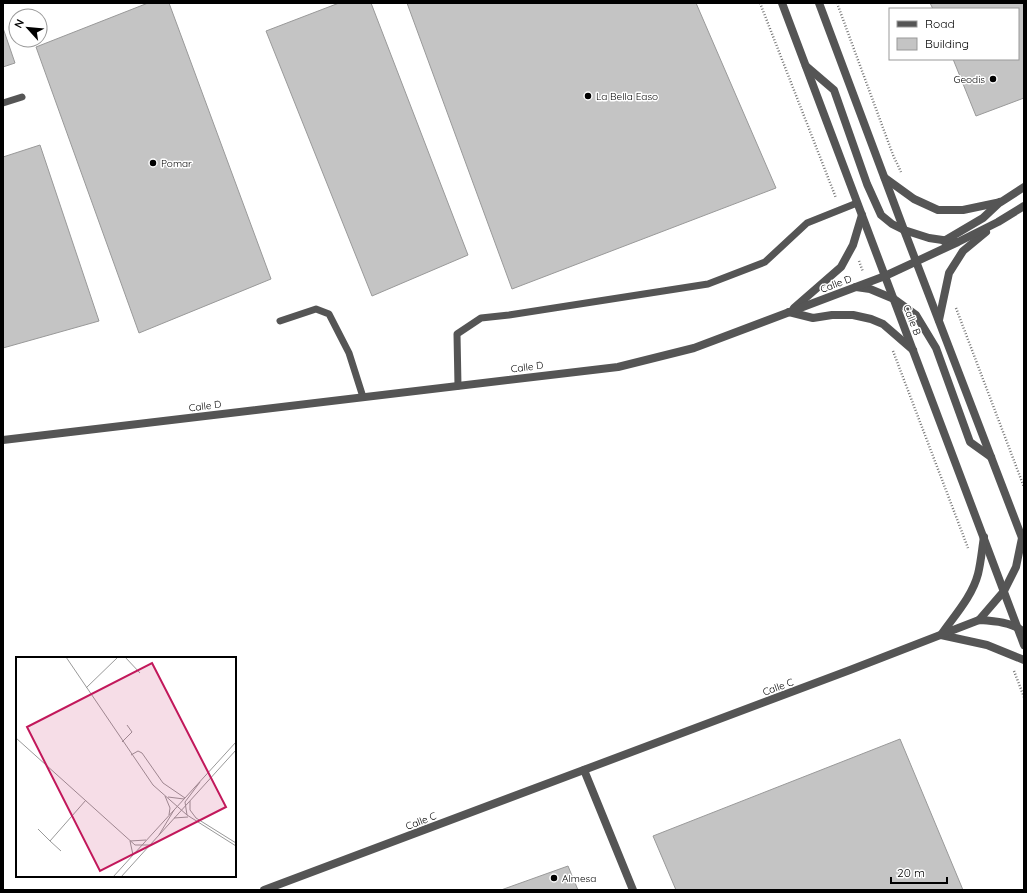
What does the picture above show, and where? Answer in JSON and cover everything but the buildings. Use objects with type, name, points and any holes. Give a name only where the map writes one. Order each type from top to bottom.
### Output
[{"type":"street","name":"Calle B","points":[[782,3],[1004,591],[1021,629],[1024,645]]},
{"type":"street","points":[[819,3],[1023,540],[1016,567],[1004,591],[979,620]]},
{"type":"street","points":[[805,65],[834,90],[867,184],[882,215],[892,224],[904,230],[929,238],[958,242]]},
{"type":"street","points":[[885,178],[914,199],[938,210],[963,210],[1001,202]]},
{"type":"street","points":[[916,261],[945,240],[983,218],[1001,202],[1024,187]]},
{"type":"street","name":"Calle D","points":[[3,440],[618,367],[694,348],[885,276],[998,222],[1024,206]]},
{"type":"street","points":[[789,312],[841,267],[853,245],[862,215]]},
{"type":"street","points":[[939,321],[949,273],[963,251],[998,222]]},
{"type":"street","points":[[856,287],[870,289],[894,299],[916,315],[936,348],[970,442],[991,457]]},
{"type":"street","points":[[789,312],[813,318],[832,315],[853,315],[871,319],[883,324],[913,350]]},
{"type":"street","points":[[984,536],[978,574],[973,587],[965,602],[941,634],[986,645],[1024,660]]},
{"type":"street","points":[[979,620],[996,621],[1021,629]]},
{"type":"street","name":"Calle C","points":[[264,890],[850,670],[979,620]]},
{"type":"street","points":[[584,770],[633,890]]},
{"type":"lane","points":[[3,103],[22,97]]},
{"type":"lane","points":[[458,386],[457,334],[481,318],[708,284],[764,262],[807,223],[857,203]]},
{"type":"lane","points":[[280,321],[316,308],[329,314],[349,353],[363,397]]},
{"type":"place","name":"Geodis","points":[[993,79]]},
{"type":"place","name":"La Bella Easo","points":[[588,96]]},
{"type":"place","name":"Pomar","points":[[153,163]]},
{"type":"place","name":"Almesa","points":[[554,878]]}]
